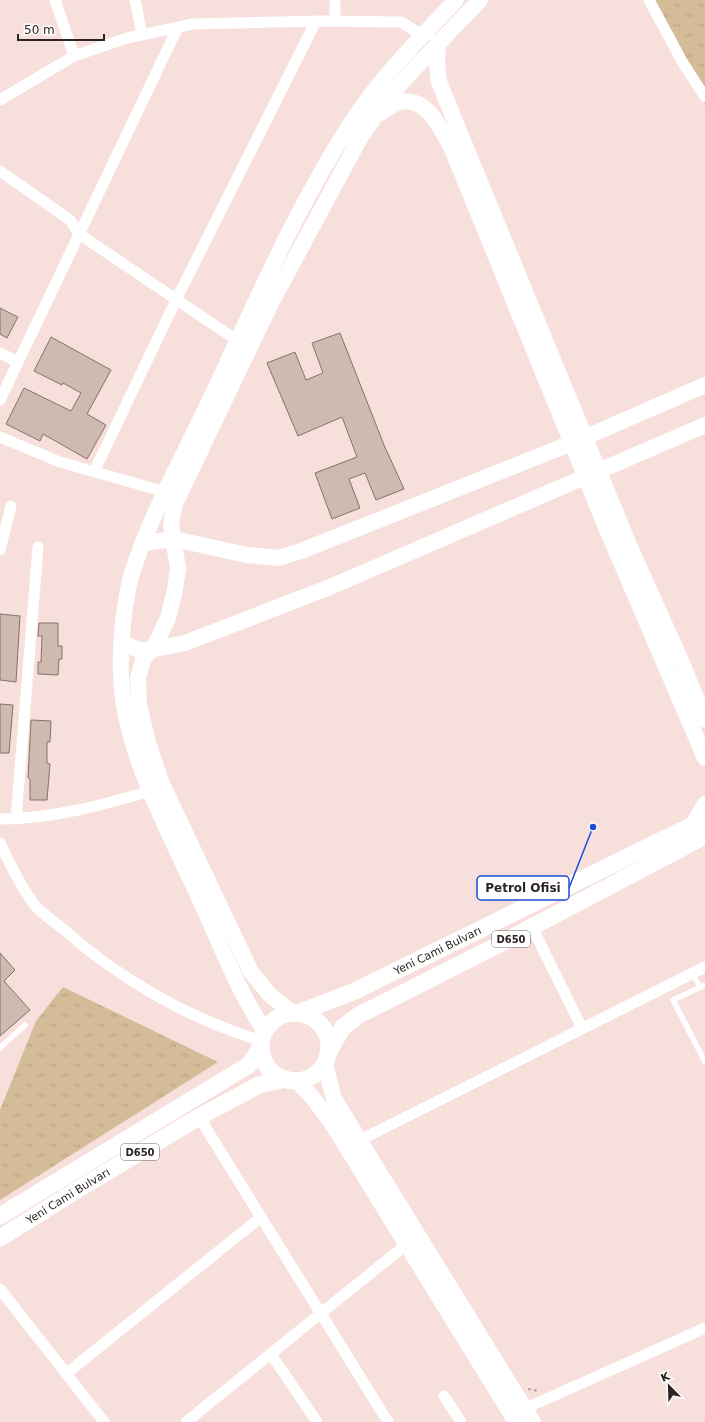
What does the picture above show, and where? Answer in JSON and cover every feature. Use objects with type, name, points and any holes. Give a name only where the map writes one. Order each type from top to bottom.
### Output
[{"type":"main road","name":"Yeni Cami Bulvarı","points":[[296,1014],[362,988],[701,826]]},
{"type":"main road","name":"Yeni Cami Bulvarı","points":[[327,1058],[343,1027],[359,1015],[532,927],[701,826]]},
{"type":"main road","points":[[286,1014],[296,1014],[308,1015],[318,1022],[325,1031],[329,1042],[327,1058],[313,1075],[291,1080],[276,1075],[268,1067],[263,1058],[263,1040],[276,1019],[286,1014]]},
{"type":"main road","name":"Yeni Cami Bulvarı","points":[[0,1216],[249,1065],[263,1040]]},
{"type":"main road","name":"Yeni Cami Bulvarı","points":[[0,1238],[199,1117],[259,1085],[291,1080]]},
{"type":"street","points":[[55,0],[74,56]]},
{"type":"street","points":[[135,0],[142,35]]},
{"type":"street","points":[[335,0],[335,21]]},
{"type":"street","points":[[263,1040],[254,1015],[151,791],[137,757],[126,716],[121,675],[122,631],[132,572],[143,543],[166,492],[238,341],[270,269],[316,181],[352,121],[378,86],[422,35],[456,0]]},
{"type":"street","points":[[296,1014],[270,995],[251,972],[162,784],[148,742],[138,704],[138,678],[143,660],[168,618],[175,590],[178,568],[171,526],[174,506],[270,305],[360,138],[413,70],[438,42],[480,0]]},
{"type":"street","points":[[649,0],[683,63],[705,98]]},
{"type":"street","points":[[0,100],[74,56],[127,38],[193,24],[316,21],[401,22],[422,35]]},
{"type":"street","points":[[94,472],[176,300],[316,21]]},
{"type":"street","points":[[0,400],[178,27]]},
{"type":"street","points":[[438,42],[437,64],[439,82],[578,440]]},
{"type":"street","points":[[376,116],[400,102],[412,103],[427,110],[436,120],[452,149],[592,473],[705,758]]},
{"type":"street","points":[[0,171],[70,220],[79,234],[238,341]]},
{"type":"street","points":[[0,353],[18,362]]},
{"type":"street","points":[[143,543],[174,539],[247,554],[279,558],[301,551],[578,440],[705,384]]},
{"type":"street","points":[[122,643],[139,650],[150,650],[186,643],[330,587],[705,425]]},
{"type":"street","points":[[0,437],[60,462],[166,492]]},
{"type":"street","points":[[592,473],[629,545],[682,663],[705,720]]},
{"type":"street","points":[[0,550],[11,506]]},
{"type":"street","points":[[16,819],[38,547]]},
{"type":"street","points":[[0,819],[16,819],[87,809],[151,791]]},
{"type":"street","points":[[701,826],[705,804]]},
{"type":"street","points":[[0,843],[15,874],[35,905],[90,953],[165,1000],[235,1033],[263,1040]]},
{"type":"street","points":[[532,927],[582,1028]]},
{"type":"street","points":[[353,1144],[705,966]]},
{"type":"street","points":[[327,1058],[334,1099],[353,1144],[407,1244],[524,1418]]},
{"type":"street","points":[[291,1080],[313,1098],[353,1144],[524,1418]]},
{"type":"street","points":[[199,1117],[260,1218],[388,1422]]},
{"type":"street","points":[[67,1373],[260,1218]]},
{"type":"street","points":[[186,1422],[407,1244]]},
{"type":"street","points":[[0,1289],[104,1422]]},
{"type":"street","points":[[524,1418],[705,1328]]},
{"type":"street","points":[[271,1354],[316,1422]]},
{"type":"street","points":[[444,1396],[461,1422]]},
{"type":"lane","points":[[692,973],[703,986],[673,1000],[705,1062]]},
{"type":"lane","points":[[0,1048],[25,1025]]},
{"type":"green space","points":[[652,0],[705,0],[705,105]]},
{"type":"green space","points":[[63,987],[218,1062],[0,1200],[0,1110],[36,1021]]},
{"type":"building","points":[[0,308],[18,317],[7,338],[0,334]]},
{"type":"building","points":[[340,333],[384,445],[404,489],[376,500],[365,473],[349,479],[360,508],[332,519],[315,473],[357,457],[342,417],[298,436],[267,363],[295,352],[306,380],[323,373],[312,343]]},
{"type":"building","points":[[51,337],[111,370],[87,414],[106,425],[87,459],[43,434],[40,441],[6,424],[24,388],[71,411],[81,393],[63,383],[62,385],[34,371]]},
{"type":"building","points":[[0,614],[20,616],[16,682],[0,680]]},
{"type":"building","points":[[39,623],[58,623],[58,646],[62,646],[62,659],[59,659],[58,675],[38,674],[38,662],[41,662],[42,636],[38,636]]},
{"type":"building","points":[[0,704],[13,705],[9,753],[0,753]]},
{"type":"building","points":[[31,720],[51,721],[50,742],[47,742],[47,763],[50,764],[47,800],[30,800],[30,779],[28,778]]},
{"type":"building","points":[[0,953],[15,970],[4,981],[30,1010],[0,1036]]},
{"type":"place","name":"Petrol Ofisi","points":[[593,827]]}]
